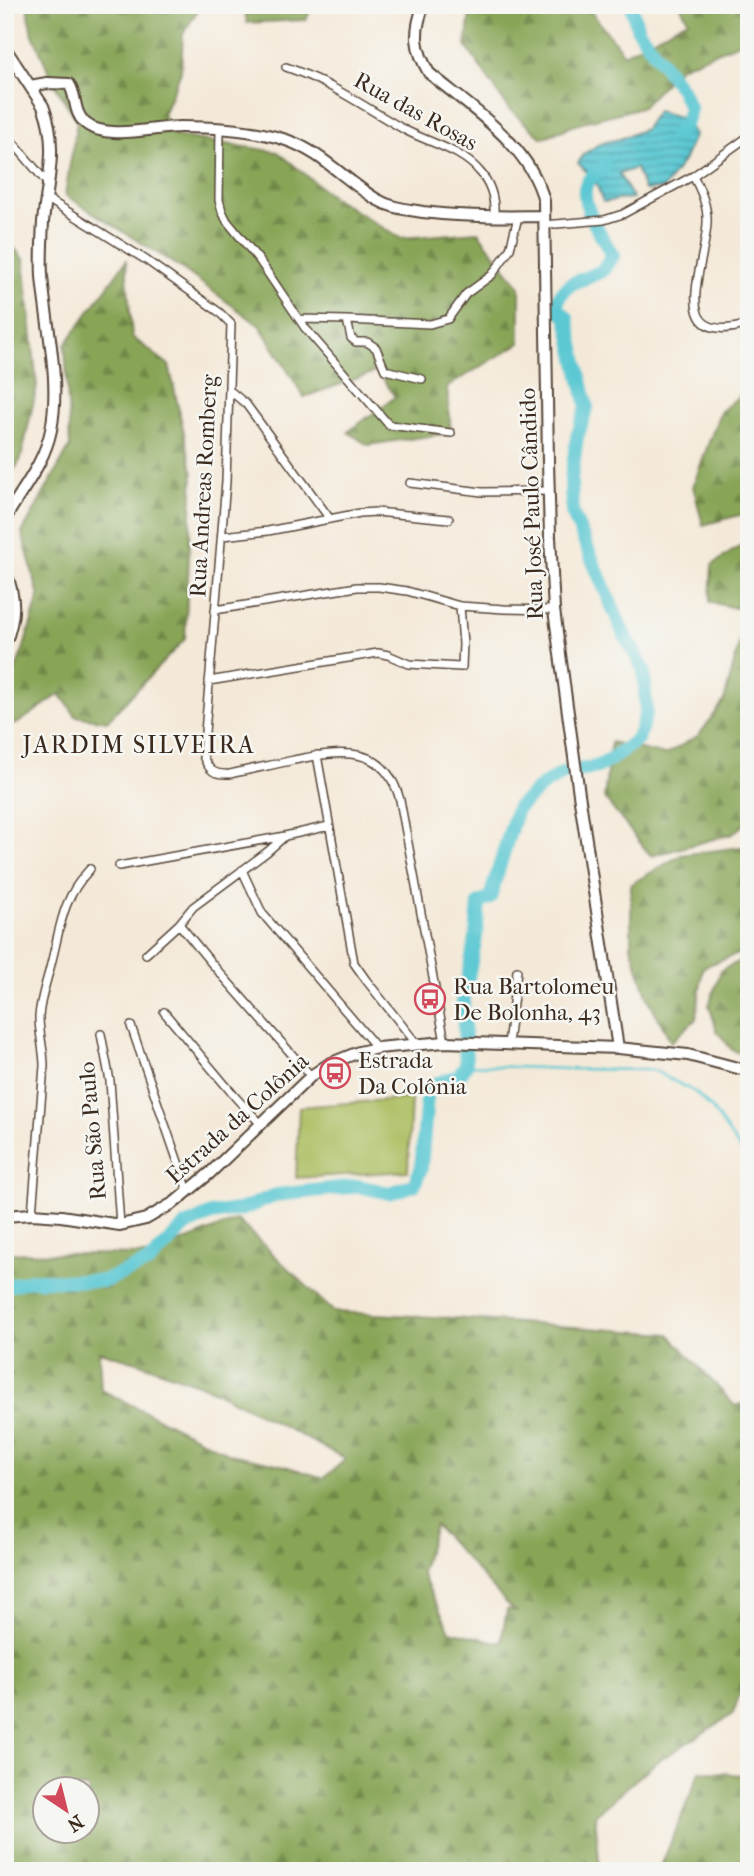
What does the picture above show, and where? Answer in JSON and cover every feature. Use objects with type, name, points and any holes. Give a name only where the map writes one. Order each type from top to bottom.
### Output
[{"type":"street","name":"Rua José Paulo Cândido","points":[[424,5],[418,22],[417,44],[429,73],[504,136],[520,153],[540,187],[544,201],[548,491],[554,610],[618,1048]]},
{"type":"street","points":[[5,48],[43,106],[49,125],[52,150],[43,223],[42,276],[52,361],[53,418],[42,458],[5,519]]},
{"type":"street","name":"Rua das Rosas","points":[[286,67],[322,81],[407,131],[466,159],[488,182],[495,202],[494,217]]},
{"type":"street","points":[[30,86],[47,83],[69,84],[80,116],[89,126],[105,131],[170,127],[240,131],[287,140],[319,158],[384,205],[405,211],[462,216],[518,217],[544,221],[604,220],[633,210],[692,176],[749,136]]},
{"type":"street","points":[[220,130],[219,200],[222,211],[300,319],[388,425],[451,433]]},
{"type":"street","points":[[5,133],[49,185]]},
{"type":"street","points":[[692,176],[702,195],[707,222],[695,288],[696,310],[711,327],[734,328],[749,324]]},
{"type":"street","name":"Rua Andreas Romberg","points":[[46,198],[146,260],[219,312],[231,324],[222,536],[203,756],[209,769],[219,774],[230,774],[317,755]]},
{"type":"street","points":[[300,319],[430,324],[447,318],[466,294],[492,275],[510,249],[518,217]]},
{"type":"street","points":[[347,320],[351,338],[356,342],[368,342],[376,348],[385,370],[422,379]]},
{"type":"street","points":[[229,390],[246,404],[331,519]]},
{"type":"street","points":[[410,483],[482,492],[548,491]]},
{"type":"street","points":[[222,536],[268,531],[360,513],[449,519]]},
{"type":"street","points":[[5,570],[11,584],[14,604],[5,643]]},
{"type":"street","points":[[215,610],[357,587],[379,587],[407,591],[460,606],[554,610]]},
{"type":"street","points":[[209,681],[378,653],[409,664],[462,667],[464,656],[460,606]]},
{"type":"street","points":[[416,1043],[354,962],[317,755],[345,752],[374,760],[383,768],[396,788],[445,1042]]},
{"type":"street","points":[[119,866],[330,826]]},
{"type":"street","points":[[146,954],[179,924],[193,907],[285,836]]},
{"type":"street","points":[[32,1214],[44,1066],[39,1017],[44,987],[64,911],[90,869]]},
{"type":"street","points":[[242,870],[261,914],[377,1048]]},
{"type":"street","points":[[179,924],[311,1076]]},
{"type":"street","points":[[508,1044],[517,971]]},
{"type":"street","points":[[164,1012],[261,1124]]},
{"type":"street","points":[[131,1026],[188,1191]]},
{"type":"street","name":"Rua São Paulo","points":[[101,1034],[110,1082],[120,1225]]},
{"type":"street","name":"Estrada da Colônia","points":[[5,1216],[61,1216],[120,1225],[146,1219],[158,1213],[209,1173],[311,1076],[329,1064],[377,1048],[416,1043],[477,1042],[618,1048],[688,1055],[749,1071]]},
{"type":"green space","points":[[27,5],[201,5],[183,34],[181,71],[163,115],[175,136],[278,152],[331,196],[400,238],[478,232],[520,287],[520,343],[447,387],[451,433],[368,445],[348,432],[395,397],[378,371],[304,397],[260,326],[184,270],[65,195],[77,121],[54,84],[31,30]]},
{"type":"green space","points":[[244,5],[313,5],[306,20],[247,23]]},
{"type":"green space","points":[[471,5],[586,5],[624,54],[688,20],[680,5],[749,5],[749,39],[680,67],[642,107],[583,122],[542,138],[509,109],[466,46]]},
{"type":"green space","points":[[5,238],[24,259],[37,386],[21,459],[5,484]]},
{"type":"green space","points":[[126,261],[132,337],[169,365],[193,474],[185,639],[107,721],[76,716],[60,694],[18,723],[5,726],[5,697],[39,596],[22,533],[70,446],[65,345]]},
{"type":"green space","points":[[749,388],[749,498],[744,514],[703,525],[693,486],[720,412]]},
{"type":"green space","points":[[749,540],[749,820],[732,834],[651,856],[604,798],[611,742],[665,755],[699,735],[724,701],[748,611],[710,602],[712,565]]},
{"type":"green space","points":[[749,846],[749,950],[703,967],[696,1019],[671,1042],[648,998],[631,946],[631,884],[681,855]]},
{"type":"green space","points":[[749,957],[749,1057],[732,1050],[717,1031],[709,1005],[721,970]]},
{"type":"green space","points":[[411,1098],[408,1171],[296,1178],[299,1107]]},
{"type":"green space","points":[[237,1220],[334,1312],[669,1334],[735,1406],[749,1402],[749,1666],[733,1714],[655,1763],[595,1815],[600,1871],[5,1871],[5,1253],[150,1255]],"holes":[[[99,1351],[211,1389],[346,1459],[324,1478],[278,1464],[230,1454],[101,1390]],[[435,1525],[513,1610],[518,1612],[507,1609],[501,1643],[450,1631],[421,1573]]]},
{"type":"green space","points":[[700,1771],[742,1775],[749,1813],[747,1871],[659,1871]]},
{"type":"water","points":[[657,111],[679,117],[695,134],[683,161],[663,189],[644,190],[636,168],[619,174],[633,198],[603,202],[595,180],[578,163],[584,154],[601,143],[645,129]]},
{"type":"waterway","points":[[631,5],[638,30],[681,89],[690,109],[685,124],[675,136]]},
{"type":"waterway","points":[[5,1287],[30,1280],[104,1281],[149,1262],[185,1226],[211,1214],[243,1209],[276,1195],[358,1186],[389,1193],[414,1185],[421,1169],[427,1096],[432,1085],[459,1076],[466,1065],[463,1002],[476,937],[479,903],[490,898],[517,808],[542,786],[563,773],[597,767],[638,739],[646,713],[644,670],[623,632],[572,512],[571,480],[577,437],[587,407],[567,318],[556,306],[561,294],[571,284],[602,271],[613,256],[589,211],[585,193],[590,179],[605,166]]},
{"type":"waterway","points":[[466,1065],[653,1070],[695,1092],[712,1109],[749,1162]]},
{"type":"place","name":"Rua Bartolomeu De Bolonha, 43","points":[[430,999]]},
{"type":"place","name":"Estrada Da Colônia","points":[[335,1073]]},
{"type":"district","name":"JARDIM SILVEIRA","points":[[139,745]]}]
